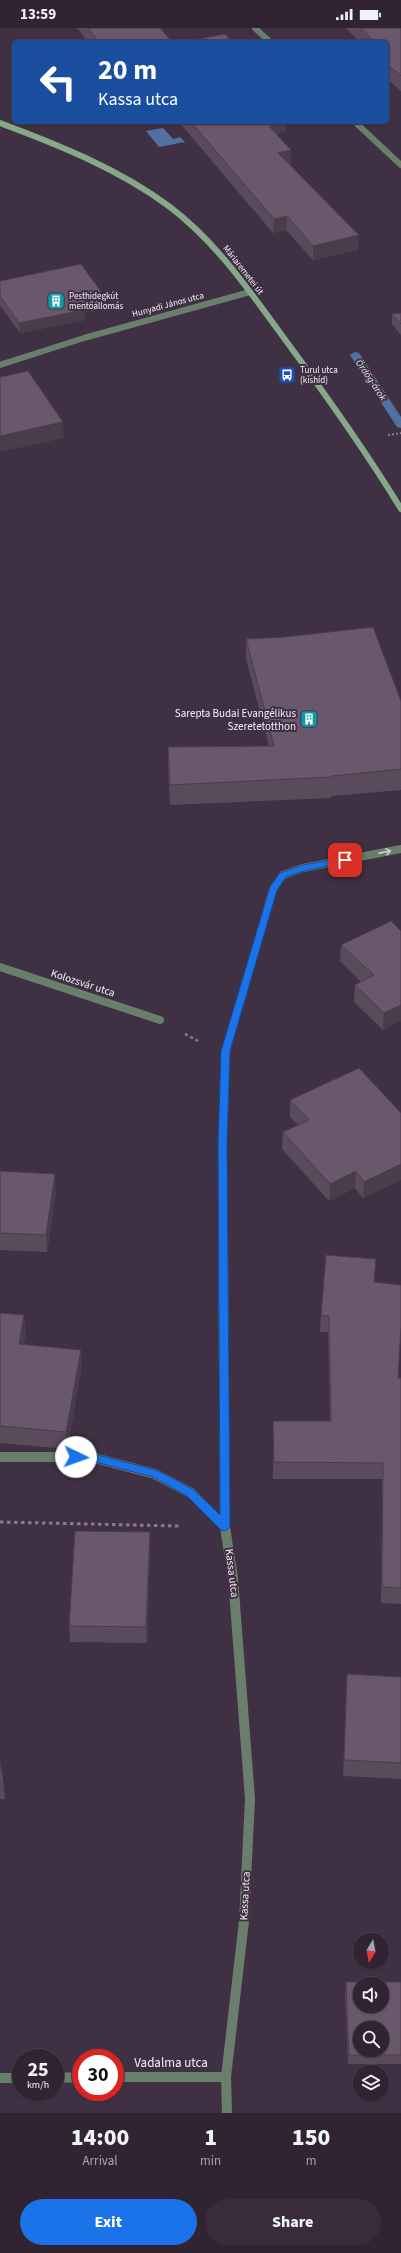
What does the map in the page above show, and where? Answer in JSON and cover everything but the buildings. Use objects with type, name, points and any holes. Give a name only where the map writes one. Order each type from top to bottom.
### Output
[{"type":"street","points":[[255,28],[268,40]]},
{"type":"street","name":"Máriaremetei út","points":[[0,123],[78,154],[134,182],[171,207],[199,231],[221,255],[250,292],[343,418],[401,509]]},
{"type":"street","points":[[357,124],[401,165]]},
{"type":"street","name":"Hunyadi János utca","points":[[0,365],[92,336],[250,292]]},
{"type":"street","name":"Kassa utca","points":[[227,2113],[226,2077],[244,1921],[250,1799],[233,1578],[225,1527],[223,1144],[226,1051],[273,889],[283,875],[303,868],[401,849]]},
{"type":"street","name":"Kolozsvár utca","points":[[0,967],[160,1020]]},
{"type":"street","points":[[0,1457],[91,1457],[155,1474],[191,1493],[225,1527]]},
{"type":"street","name":"Vadalma utca","points":[[124,2077],[226,2077]]},
{"type":"street","points":[[0,2078],[12,2078]]},
{"type":"path","points":[[160,1020],[194,1040],[226,1051]]},
{"type":"path","points":[[0,1522],[225,1527]]},
{"type":"water","points":[[163,128],[173,139],[180,137],[185,142],[159,147],[146,131]]},
{"type":"waterway","name":"Ördög-árok","points":[[355,355],[401,425]]},
{"type":"place","name":"Pesthidegkút mentőállomás","points":[[56,301]]},
{"type":"place","name":"Turul utca (kishíd)","points":[[287,375]]},
{"type":"place","name":"Sarepta Budai Evangélikus Szeretetotthon","points":[[309,719]]},
{"type":"route","points":[[76,1457],[91,1457],[155,1474],[191,1493],[225,1527],[223,1144],[226,1051],[273,889],[283,875],[303,868],[345,860]]}]
